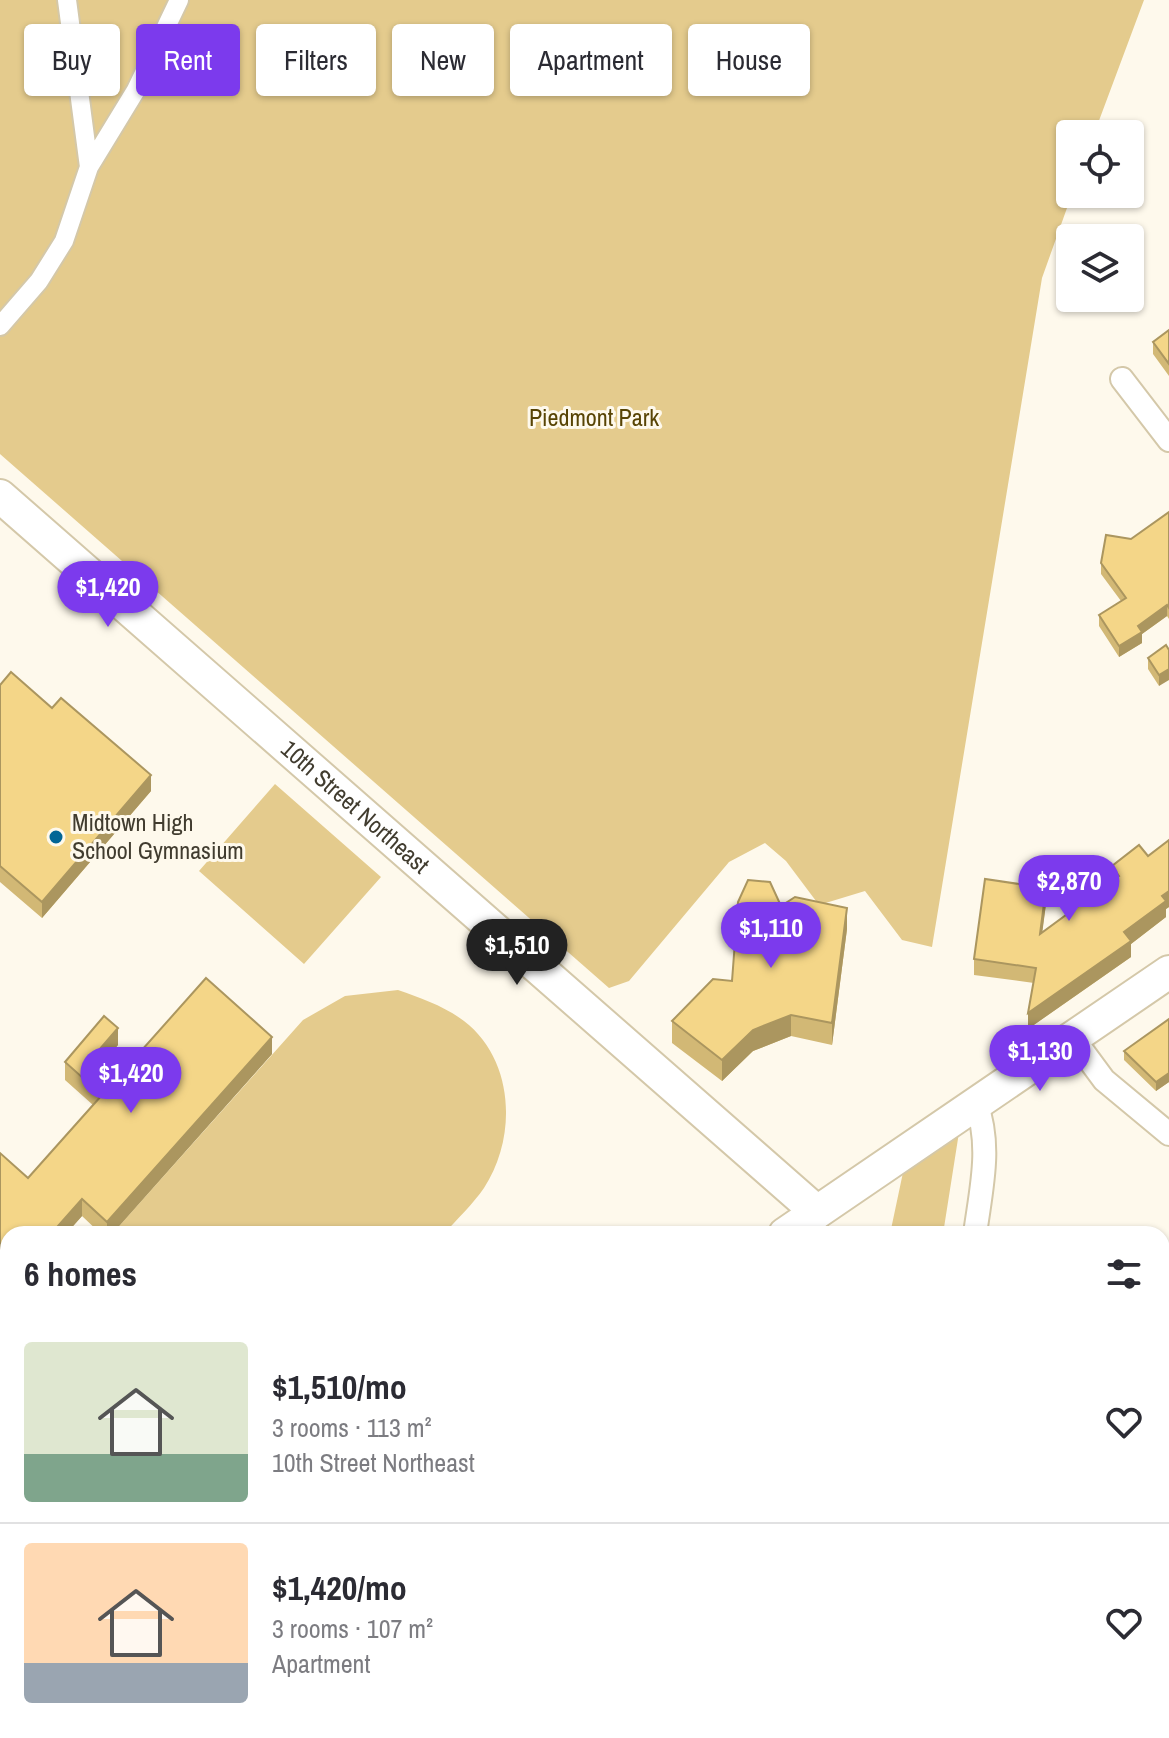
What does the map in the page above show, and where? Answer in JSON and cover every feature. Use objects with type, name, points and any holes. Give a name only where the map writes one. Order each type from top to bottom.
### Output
[{"type":"main road","name":"10th Street Northeast","points":[[0,496],[817,1212]]},
{"type":"main road","points":[[797,1226],[1169,972]]},
{"type":"street","points":[[67,0],[89,167]]},
{"type":"street","points":[[0,326],[39,281],[64,241],[89,167],[136,90],[179,0]]},
{"type":"street","points":[[1122,379],[1169,440]]},
{"type":"street","points":[[1073,1038],[1104,1080],[1169,1134]]},
{"type":"street","points":[[976,1103],[985,1128],[986,1153],[976,1226]]},
{"type":"green space","name":"Piedmont Park","points":[[0,0],[1144,0],[1099,120],[1056,120],[1056,208],[1067,208],[1061,224],[1056,224],[1056,239],[1042,278],[932,947],[902,940],[865,891],[819,905],[786,861],[765,843],[729,862],[629,981],[609,988],[0,454]]},
{"type":"green space","points":[[275,784],[381,877],[304,964],[199,871]]},
{"type":"green space","points":[[398,990],[424,999],[464,1021],[481,1037],[493,1057],[506,1100],[502,1146],[484,1188],[451,1226],[119,1226],[303,1020],[345,996]]},
{"type":"green space","points":[[960,1126],[944,1226],[892,1226],[905,1163]]},
{"type":"building","points":[[1169,330],[1169,364],[1153,342]]},
{"type":"building","points":[[1169,512],[1169,608],[1167,605],[1138,626],[1142,632],[1119,646],[1099,615],[1126,598],[1101,563],[1106,535],[1131,539]]},
{"type":"building","points":[[1166,645],[1169,669],[1159,675],[1148,658]]},
{"type":"building","name":"Midtown High School Gymnasium","points":[[11,672],[52,708],[61,698],[151,775],[42,902],[0,866],[0,685]]},
{"type":"building","points":[[1169,840],[1169,891],[1162,896],[1166,901],[1124,932],[1131,941],[1028,1013],[1036,968],[974,959],[985,879],[1046,888],[1040,934],[1119,876],[1112,866],[1139,845],[1148,856]]},
{"type":"building","points":[[748,880],[770,882],[781,906],[795,897],[847,908],[832,1023],[791,1015],[753,1030],[722,1060],[672,1021],[713,979],[732,981],[738,902]]},
{"type":"building","points":[[206,978],[272,1037],[107,1222],[82,1199],[58,1226],[0,1226],[0,1153],[28,1178],[102,1095],[65,1062],[104,1016],[118,1028],[93,1057],[117,1078]]},
{"type":"building","points":[[1169,1019],[1169,1073],[1156,1082],[1124,1051]]},
{"type":"place","name":"Midtown High School Gymnasium","points":[[56,837]]}]
